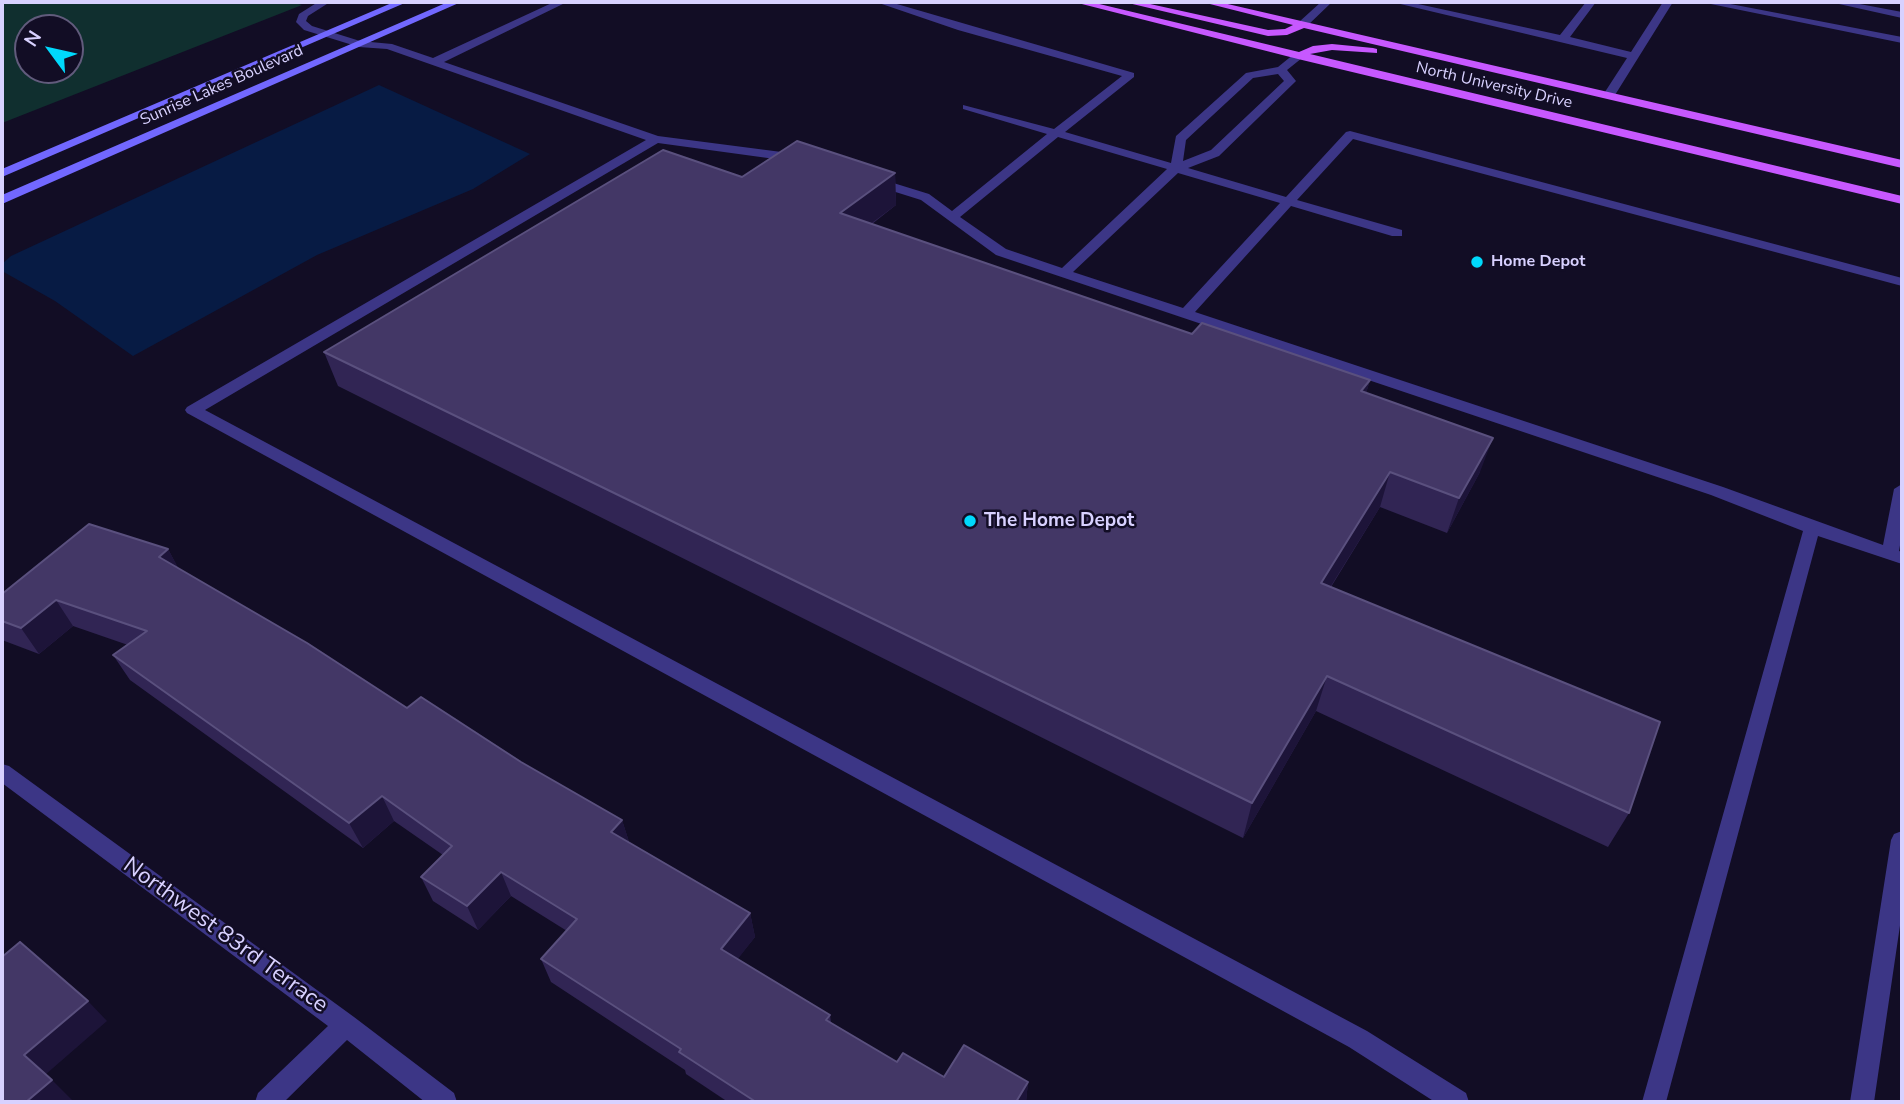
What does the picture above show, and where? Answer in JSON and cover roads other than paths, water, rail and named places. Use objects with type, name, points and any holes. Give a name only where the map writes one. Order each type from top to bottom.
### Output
[{"type":"main road","name":"North University Drive","points":[[1079,2],[1902,200]]},
{"type":"main road","points":[[1129,2],[1268,33],[1287,32],[1303,24]]},
{"type":"main road","name":"North University Drive","points":[[1207,2],[1902,164]]},
{"type":"main road","points":[[1298,55],[1313,49],[1332,47],[1382,52],[1737,134],[1784,136]]},
{"type":"street","points":[[325,2],[304,14],[301,22],[308,28],[359,44],[388,46],[656,139],[812,160]]},
{"type":"street","name":"Sunrise Lakes Boulevard","points":[[2,173],[402,2]]},
{"type":"street","name":"Sunrise Lakes Boulevard","points":[[2,200],[456,2]]},
{"type":"street","points":[[434,62],[562,2]]},
{"type":"street","points":[[881,2],[962,28],[1130,75],[952,217]]},
{"type":"street","points":[[1303,24],[1328,2]]},
{"type":"street","points":[[1397,2],[1634,56]]},
{"type":"street","points":[[1563,39],[1591,2]]},
{"type":"street","points":[[1609,95],[1668,2]]},
{"type":"street","points":[[1706,2],[1902,40]]},
{"type":"street","points":[[1835,2],[1902,15]]},
{"type":"street","points":[[1176,168],[1180,139],[1250,75],[1282,70],[1298,55]]},
{"type":"street","points":[[1063,274],[1176,168],[1215,153],[1290,81],[1282,70]]},
{"type":"street","points":[[967,107],[1397,233]]},
{"type":"street","points":[[1185,314],[1350,135],[1902,282]]},
{"type":"street","points":[[656,139],[193,410],[1358,1039],[1457,1102]]},
{"type":"street","points":[[864,177],[925,197],[1001,252],[1717,491],[1812,528],[1896,556],[1902,489]]},
{"type":"street","points":[[1654,1102],[1812,528]]},
{"type":"street","name":"Northwest 83rd Terrace","points":[[2,772],[346,1025],[445,1102]]},
{"type":"street","points":[[1862,1102],[1902,841]]},
{"type":"street","points":[[267,1102],[346,1025]]},
{"type":"water","points":[[379,85],[530,154],[473,189],[317,255],[133,356],[55,301],[2,271],[2,264],[11,256]]},
{"type":"place","name":"Home Depot","points":[[1477,262]]},
{"type":"place","name":"The Home Depot","points":[[970,521]]}]
